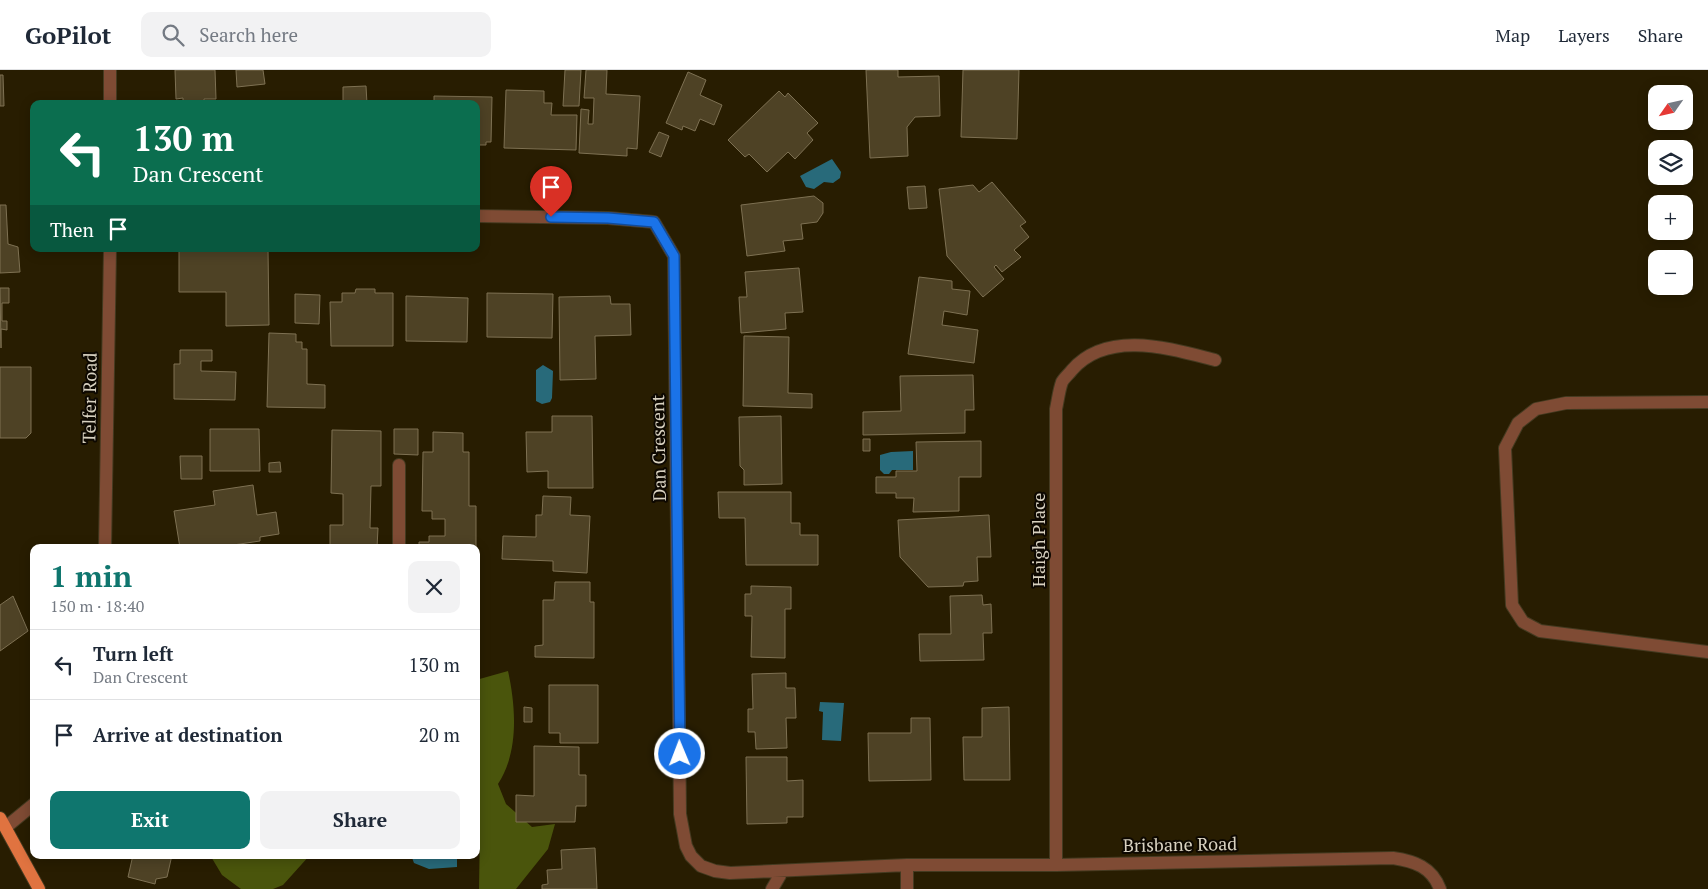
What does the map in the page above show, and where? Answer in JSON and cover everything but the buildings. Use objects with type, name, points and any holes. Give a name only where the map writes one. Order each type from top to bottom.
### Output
[{"type":"main road","points":[[3,823],[40,889]]},
{"type":"street","points":[[110,70],[110,100]]},
{"type":"street","name":"Dan Crescent","points":[[480,216],[608,218],[654,222],[674,256],[680,814],[686,846],[691,856]]},
{"type":"street","name":"Telfer Road","points":[[105,544],[110,252]]},
{"type":"street","name":"Haigh Place","points":[[1056,865],[1056,408],[1062,382],[1079,363],[1100,350],[1127,345],[1164,347],[1215,360]]},
{"type":"street","points":[[1708,402],[1566,403],[1536,409],[1518,423],[1505,448],[1512,605],[1523,622],[1540,631],[1708,652]]},
{"type":"street","points":[[399,465],[399,544]]},
{"type":"street","points":[[3,823],[30,806]]},
{"type":"street","name":"Brisbane Road","points":[[691,856],[701,866],[715,871],[782,872],[907,865],[1056,865],[1393,858],[1413,861],[1429,870],[1440,889]]},
{"type":"street","points":[[907,865],[908,889]]},
{"type":"street","points":[[772,889],[782,872]]},
{"type":"green space","points":[[508,671],[511,685],[514,714],[513,744],[510,758],[498,784],[506,804],[532,827],[555,824],[548,849],[516,889],[479,889],[480,679]]},
{"type":"green space","points":[[212,859],[306,859],[283,885],[273,889],[241,889],[222,875]]},
{"type":"water","points":[[832,159],[841,172],[840,178],[833,183],[824,182],[814,189],[806,187],[800,176]]},
{"type":"water","points":[[543,365],[553,371],[552,398],[550,402],[542,404],[536,401],[536,370]]},
{"type":"water","points":[[913,451],[913,470],[892,470],[889,474],[884,474],[880,470],[880,455],[891,452]]},
{"type":"water","points":[[820,702],[844,703],[841,741],[822,740],[823,712],[819,711]]},
{"type":"water","points":[[412,859],[457,859],[457,867],[429,869],[414,863]]},
{"type":"route","points":[[551,217],[608,218],[654,222],[674,256],[680,754]]}]
